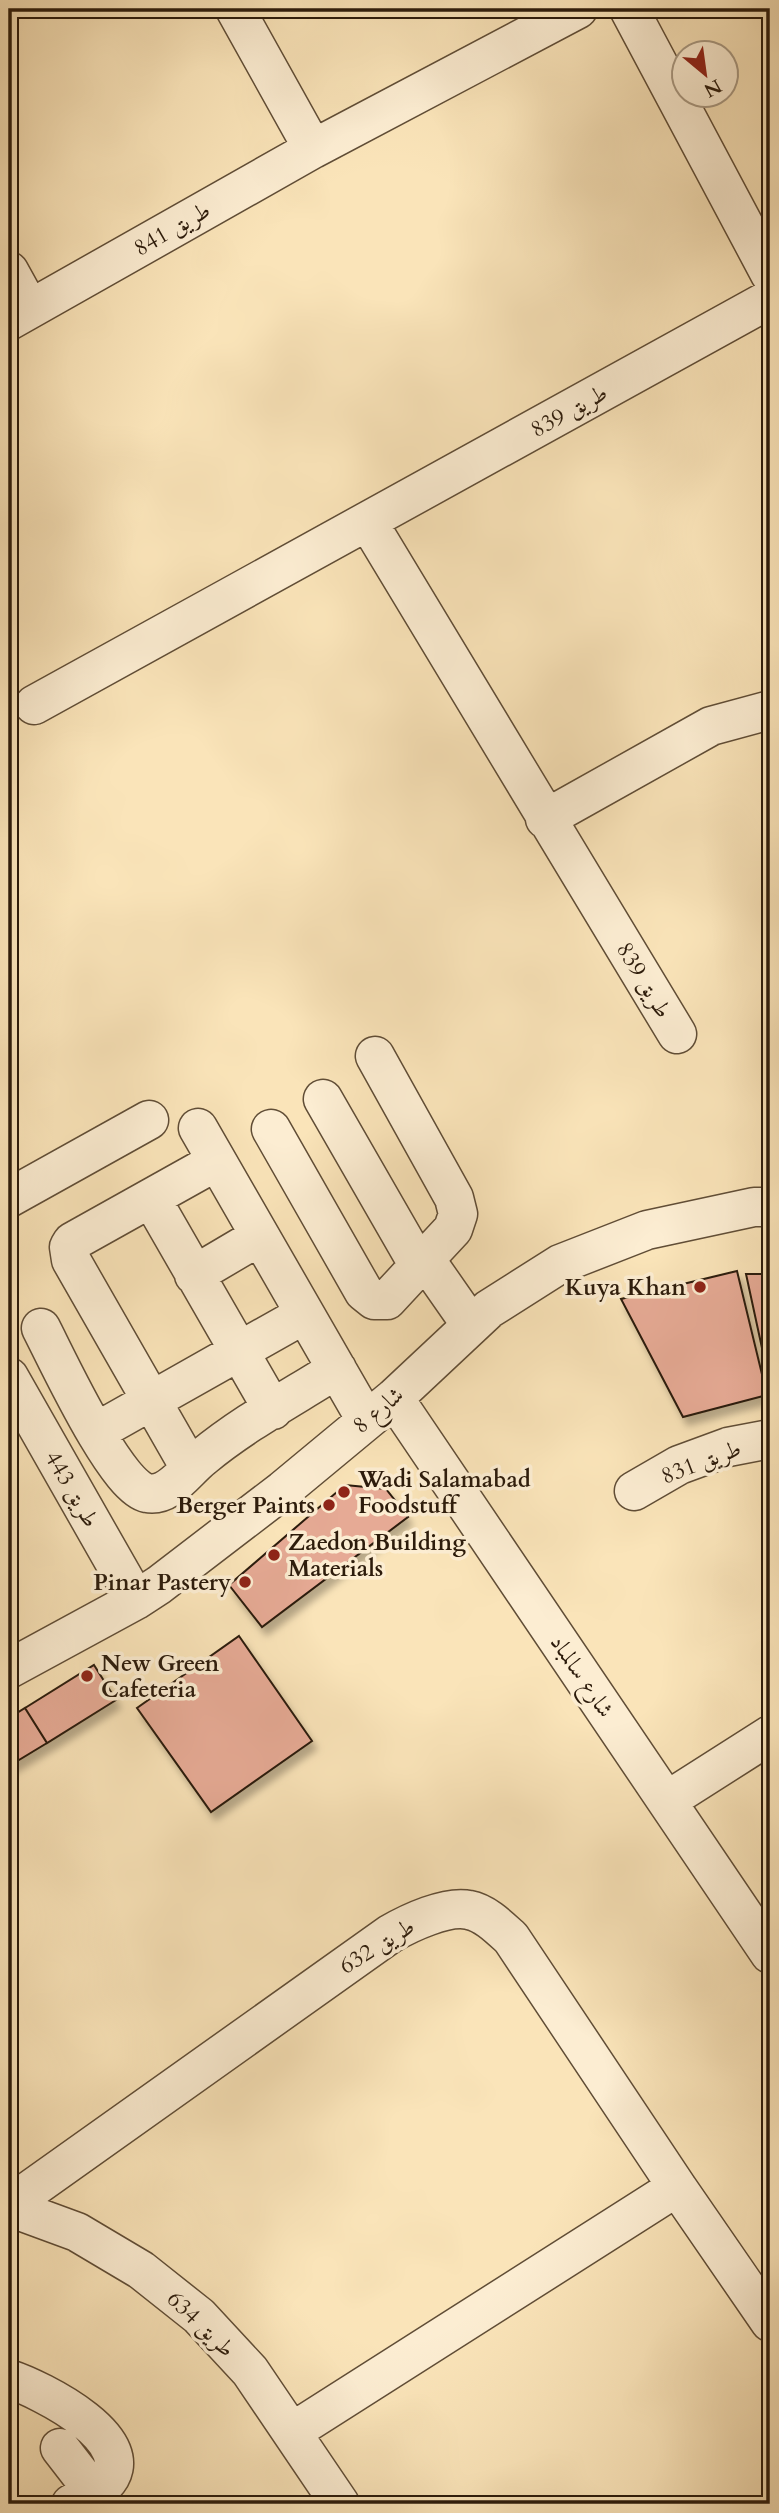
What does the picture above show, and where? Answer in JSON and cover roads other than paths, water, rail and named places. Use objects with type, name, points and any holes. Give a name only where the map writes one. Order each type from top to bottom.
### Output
[{"type":"street","points":[[235,9],[313,149]]},
{"type":"street","name":"طريق 841","points":[[9,271],[20,315],[313,149],[578,9]]},
{"type":"street","points":[[629,9],[770,274]]},
{"type":"street","name":"طريق 839","points":[[34,705],[770,299]]},
{"type":"street","name":"طريق 839","points":[[368,522],[677,1034]]},
{"type":"street","points":[[545,819],[711,726],[770,710]]},
{"type":"street","points":[[271,1129],[369,1297],[374,1300],[387,1300],[453,1229],[458,1214],[454,1198],[375,1056]]},
{"type":"street","points":[[323,1098],[422,1262],[471,1325]]},
{"type":"street","points":[[9,1198],[149,1120]]},
{"type":"street","name":"شارع سالمباد","points":[[198,1128],[337,1369],[380,1409],[668,1800],[770,1954]]},
{"type":"street","points":[[190,1468],[69,1254],[72,1242],[217,1161]]},
{"type":"street","points":[[150,1198],[272,1410]]},
{"type":"street","name":"شارع 8","points":[[9,1669],[136,1600],[283,1490],[380,1409],[489,1309],[560,1264],[647,1230],[754,1207],[770,1207]]},
{"type":"street","points":[[194,1275],[260,1236]]},
{"type":"street","points":[[96,1432],[305,1314]]},
{"type":"street","points":[[41,1328],[96,1432],[123,1474],[140,1491],[146,1493],[154,1494],[168,1489],[214,1447],[337,1369]]},
{"type":"street","name":"طريق 443","points":[[9,1377],[136,1600]]},
{"type":"street","name":"طريق 831","points":[[634,1491],[679,1465],[728,1447],[770,1438]]},
{"type":"street","points":[[668,1800],[770,1735]]},
{"type":"street","name":"طريق 632","points":[[9,2206],[390,1934],[413,1920],[439,1913],[468,1910],[491,1920],[511,1937],[770,2322]]},
{"type":"street","points":[[292,2432],[677,2187]]},
{"type":"street","name":"طريق 634","points":[[9,2206],[77,2232],[150,2277],[199,2316],[250,2371],[340,2504]]},
{"type":"street","points":[[9,2379],[49,2396],[100,2433],[109,2444],[114,2457],[113,2471],[105,2484],[82,2498],[60,2448]]},
{"type":"place","name":"Kuya Khan","points":[[700,1287]]},
{"type":"place","name":"Wadi Salamabad Foodstuff","points":[[344,1492]]},
{"type":"place","name":"Berger Paints","points":[[329,1505]]},
{"type":"place","name":"Zaedon Building Materials","points":[[274,1555]]},
{"type":"place","name":"Pinar Pastery","points":[[245,1582]]},
{"type":"place","name":"New Green Cafeteria","points":[[87,1676]]}]
